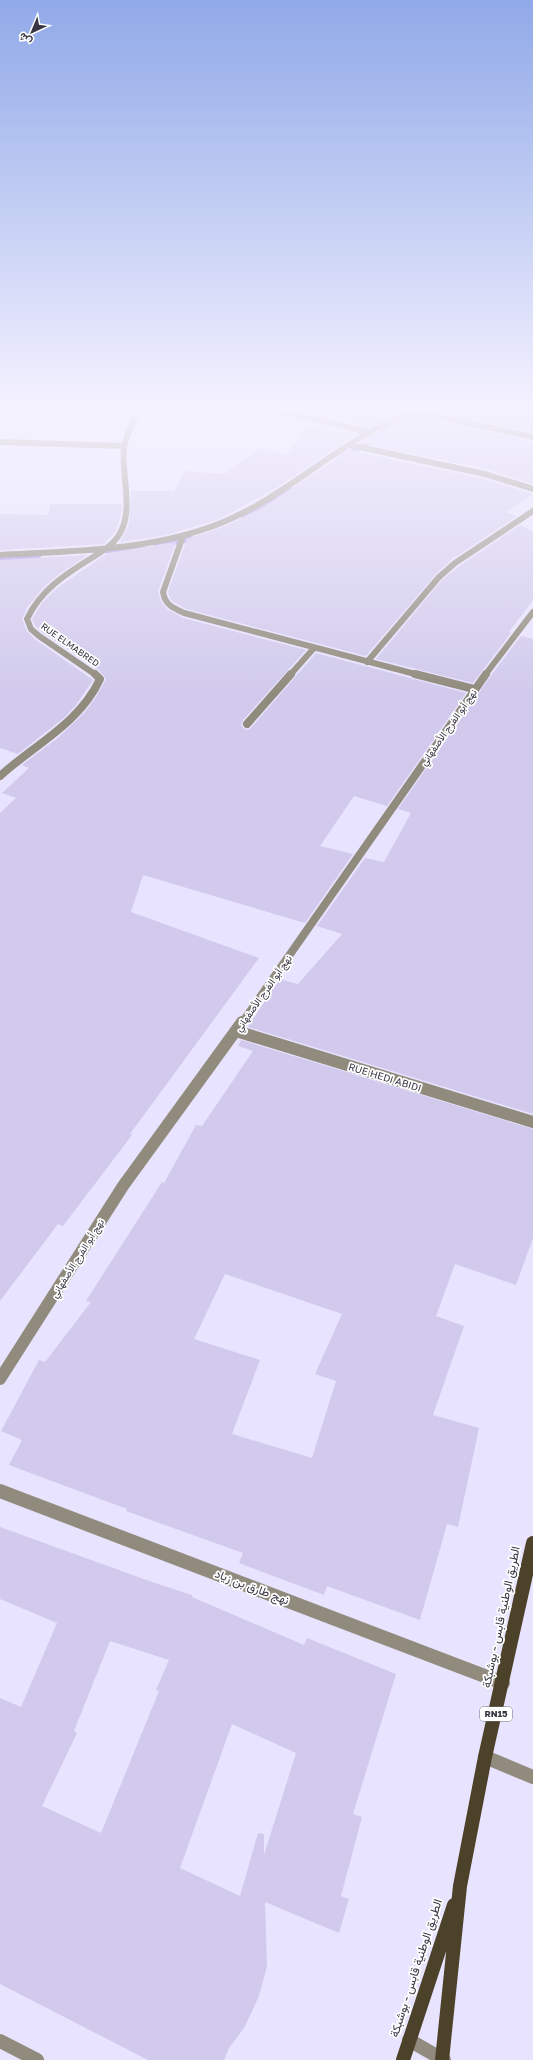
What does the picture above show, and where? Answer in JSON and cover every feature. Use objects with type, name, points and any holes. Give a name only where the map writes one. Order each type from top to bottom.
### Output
[{"type":"main road","name":"الطريق الوطنية قابس - بوشبكة","points":[[443,2060],[460,1886],[485,1758],[503,1683],[533,1543]]},
{"type":"main road","name":"الطريق الوطنية قابس - بوشبكة","points":[[403,2060],[460,1886]]},
{"type":"street","points":[[106,549],[121,534],[126,517],[125,502]]},
{"type":"street","points":[[0,555],[106,549],[183,536],[222,522],[260,502]]},
{"type":"street","points":[[367,662],[438,577],[455,563],[533,511]]},
{"type":"street","points":[[183,536],[163,592],[164,600],[171,607],[220,624],[474,689]]},
{"type":"street","name":"RUE ELMABRED","points":[[0,776],[84,706],[97,688],[100,679],[92,671],[39,636],[31,629],[27,620],[31,609],[39,598],[58,580],[106,549]]},
{"type":"street","name":"نهج أبو الفرج الأصفهاني","points":[[0,1379],[123,1186],[236,1031],[474,689],[531,618]]},
{"type":"street","points":[[247,724],[314,648]]},
{"type":"street","name":"RUE HEDI ABIDI","points":[[236,1031],[533,1122]]},
{"type":"street","name":"نهج طارق بن زياد","points":[[0,1491],[503,1683]]},
{"type":"street","points":[[485,1758],[533,1777]]},
{"type":"street","points":[[409,2040],[443,2060]]},
{"type":"street","points":[[0,2041],[37,2060]]},
{"type":"building","points":[[130,502],[250,502],[219,519],[166,535],[120,542],[129,524]]},
{"type":"building","points":[[271,502],[521,502],[506,512],[517,516],[452,559],[436,574],[366,656],[186,609],[171,600],[168,592],[187,539],[223,527]]},
{"type":"building","points":[[50,504],[122,504],[116,531],[104,544],[0,550],[0,514],[48,515]]},
{"type":"building","points":[[520,525],[533,531],[533,600],[509,632],[511,633],[473,683],[376,659],[442,580],[458,567]]},
{"type":"building","points":[[176,542],[158,591],[161,602],[167,609],[183,618],[306,650],[243,720],[241,725],[244,729],[248,730],[251,728],[316,653],[466,693],[387,806],[354,796],[320,846],[353,854],[305,923],[143,875],[131,912],[259,958],[130,1134],[132,1135],[63,1226],[58,1224],[0,1301],[0,813],[16,798],[2,793],[29,768],[22,765],[59,737],[85,712],[96,697],[106,679],[99,670],[42,632],[35,626],[32,619],[42,603],[57,588],[108,553]]},
{"type":"building","points":[[88,555],[59,574],[43,588],[28,606],[22,619],[27,631],[36,640],[93,680],[76,705],[65,717],[18,754],[0,748],[0,560]]},
{"type":"building","points":[[521,636],[533,639],[533,1114],[248,1027],[279,979],[298,984],[342,934],[317,926],[365,858],[384,862],[411,813],[398,809],[492,674]]},
{"type":"building","points":[[241,1040],[533,1129],[533,1238],[516,1285],[455,1264],[436,1316],[464,1326],[433,1415],[479,1428],[458,1527],[447,1524],[420,1620],[327,1586],[324,1595],[239,1563],[243,1553],[126,1511],[127,1509],[9,1465],[22,1440],[1,1431],[39,1360],[45,1362],[91,1302],[86,1301],[162,1182],[164,1183],[196,1125],[202,1126],[253,1051],[238,1046]],"holes":[[[225,1274],[342,1314],[315,1374],[336,1381],[312,1458],[232,1434],[260,1360],[194,1339]]]},
{"type":"building","points":[[0,1527],[192,1595],[192,1597],[304,1645],[307,1638],[396,1674],[353,1814],[362,1817],[341,1896],[349,1899],[339,1933],[265,1902],[267,1966],[259,1996],[244,2028],[229,2048],[224,2060],[148,2060],[0,1984],[0,1698],[21,1707],[57,1623],[0,1599]],"holes":[[[110,1641],[169,1660],[156,1690],[159,1691],[101,1833],[42,1806],[77,1733],[74,1731]],[[232,1724],[296,1753],[264,1855],[264,1834],[258,1833],[240,1896],[180,1868]]]},
{"type":"waterway","points":[[244,517],[269,502]]},
{"type":"waterway","points":[[157,545],[191,539]]},
{"type":"waterway","points":[[108,551],[142,548]]},
{"type":"waterway","points":[[0,559],[38,556]]}]
